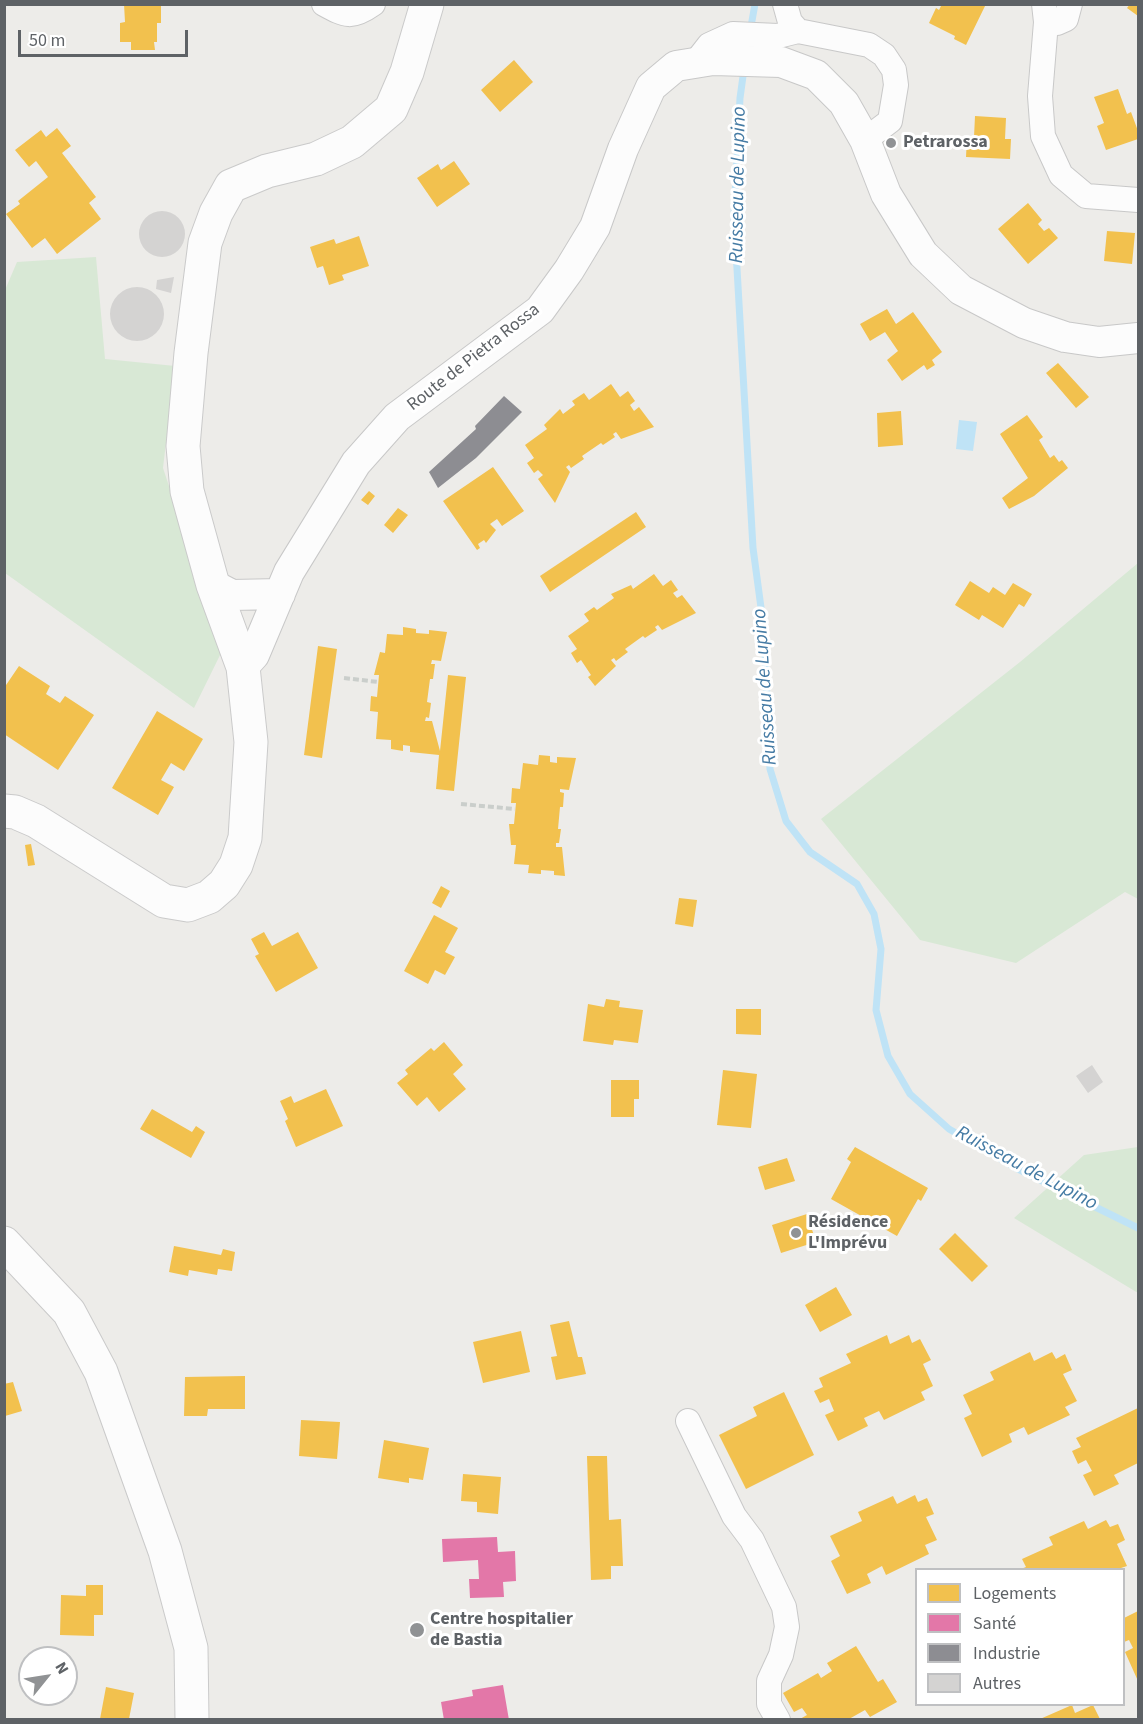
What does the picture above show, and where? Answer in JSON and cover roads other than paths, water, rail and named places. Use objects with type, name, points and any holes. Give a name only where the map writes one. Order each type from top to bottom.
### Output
[{"type":"main road","points":[[4,811],[15,812],[36,821],[164,901],[188,905],[209,897],[224,884],[236,865],[245,838],[251,742],[243,667],[213,585],[187,491],[183,447],[190,353],[205,243],[216,213],[231,186],[267,171],[316,159],[352,142],[391,108],[407,72],[427,4]]},
{"type":"main road","points":[[4,1243],[69,1312],[101,1372],[165,1551],[191,1648],[192,1719]]},
{"type":"street","points":[[324,4],[341,13],[359,14],[373,4]]},
{"type":"street","points":[[785,4],[790,22],[798,31]]},
{"type":"street","points":[[1045,13],[1057,23],[1066,19],[1070,4]]},
{"type":"street","points":[[1045,13],[1040,96],[1044,136],[1061,175],[1086,196],[1138,200]]},
{"type":"street","points":[[704,62],[709,45],[733,34],[778,36],[798,31],[869,45],[884,55],[894,70],[896,85],[890,121],[865,140]]},
{"type":"street","name":"Route de Pietra Rossa","points":[[243,667],[254,655],[289,572],[356,464],[397,417],[540,310],[569,270],[594,226],[623,149],[651,87],[676,66],[704,62],[781,62],[816,75],[844,103],[865,140],[886,194],[923,255],[961,290],[1024,323],[1065,337],[1099,342],[1138,338]]},
{"type":"street","points":[[213,585],[232,596],[280,594]]},
{"type":"street","points":[[688,1421],[734,1516],[752,1540],[784,1607],[787,1627],[781,1655],[769,1680],[769,1704],[778,1719]]},
{"type":"water","points":[[959,420],[977,422],[973,451],[956,449]]},
{"type":"waterway","name":"Ruisseau de Lupino","points":[[750,32],[755,4]]},
{"type":"waterway","name":"Ruisseau de Lupino","points":[[744,69],[740,98],[734,216],[753,548],[764,630],[770,769],[786,821],[810,852],[857,884],[874,914],[881,949],[876,1010],[888,1056],[910,1094],[949,1129],[1018,1169],[1138,1228]]},
{"type":"place","name":"Petrarossa","points":[[891,143]]},
{"type":"place","name":"Résidence L'Imprévu","points":[[796,1233]]},
{"type":"place","name":"Centre hospitalier de Bastia","points":[[417,1630]]}]
